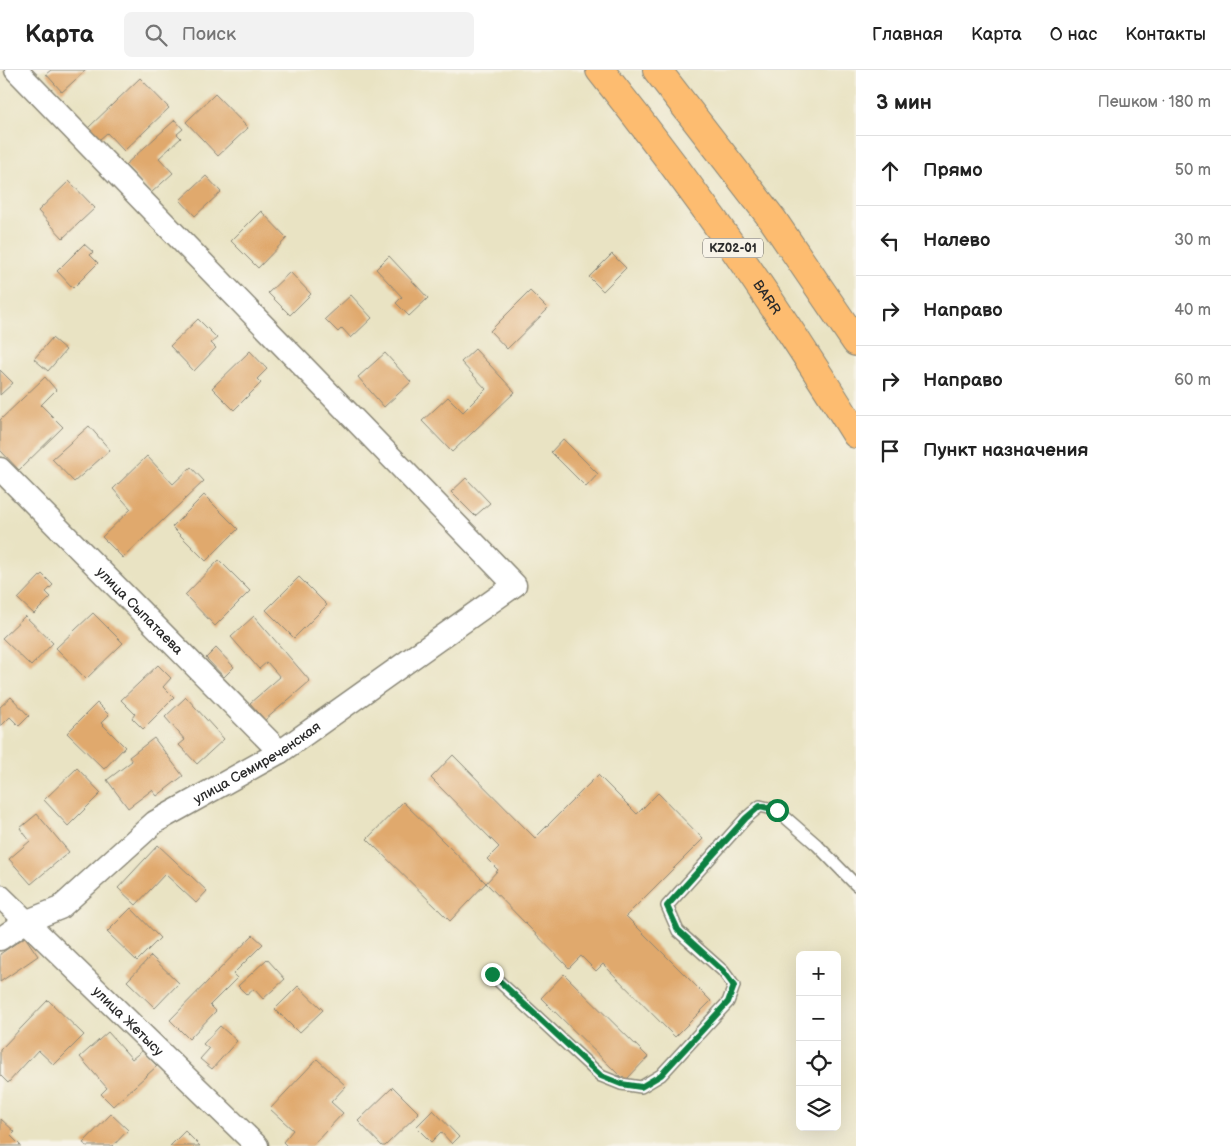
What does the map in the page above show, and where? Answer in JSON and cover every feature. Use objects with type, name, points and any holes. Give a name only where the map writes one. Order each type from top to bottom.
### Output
[{"type":"highway","name":"BARR","points":[[600,70],[716,224],[790,330],[856,434]]},
{"type":"highway","name":"KZ02-01","points":[[657,70],[773,220],[856,342]]},
{"type":"street","name":"улица Семиреченская","points":[[0,939],[25,922],[60,908],[155,822],[280,752],[515,585],[16,70]]},
{"type":"street","name":"улица Сыпатаева","points":[[0,469],[280,752]]},
{"type":"street","name":"улица Жетысу","points":[[0,896],[257,1146]]},
{"type":"lane","points":[[492,974],[601,1076],[621,1084],[641,1087],[661,1075],[728,1002],[734,986],[718,966],[678,930],[667,906],[746,818],[760,806],[777,810],[817,845],[856,885]]},
{"type":"building","points":[[51,70],[86,70],[62,92],[46,74]]},
{"type":"building","points":[[140,78],[169,108],[124,151],[107,133],[99,140],[88,128]]},
{"type":"building","points":[[215,94],[248,128],[218,156],[186,122]]},
{"type":"building","points":[[175,120],[183,129],[177,134],[181,138],[159,158],[173,173],[151,193],[125,165]]},
{"type":"building","points":[[206,176],[221,192],[195,216],[180,200]]},
{"type":"building","points":[[69,181],[95,208],[63,238],[38,211]]},
{"type":"building","points":[[261,211],[287,238],[258,268],[231,241]]},
{"type":"building","points":[[84,244],[93,252],[90,255],[98,263],[73,288],[57,271]]},
{"type":"building","points":[[612,254],[626,268],[603,291],[589,277]]},
{"type":"building","points":[[389,256],[428,298],[409,316],[396,303],[402,297],[376,269]]},
{"type":"building","points":[[290,272],[311,294],[290,315],[268,293]]},
{"type":"building","points":[[530,291],[548,309],[507,349],[490,331]]},
{"type":"building","points":[[351,295],[372,318],[351,338],[342,328],[338,332],[325,319]]},
{"type":"building","points":[[198,319],[217,338],[211,343],[216,348],[194,371],[170,346]]},
{"type":"building","points":[[52,338],[66,350],[48,371],[34,359]]},
{"type":"building","points":[[475,349],[515,392],[452,452],[422,421],[448,397],[463,412],[486,389],[461,362]]},
{"type":"building","points":[[250,351],[267,369],[257,379],[261,383],[234,410],[212,388]]},
{"type":"building","points":[[385,353],[411,382],[384,407],[358,377]]},
{"type":"building","points":[[0,370],[13,383],[0,395]]},
{"type":"building","points":[[45,377],[56,390],[41,405],[63,427],[19,470],[0,450],[0,420]]},
{"type":"building","points":[[89,426],[110,450],[74,482],[52,459]]},
{"type":"building","points":[[563,439],[598,474],[586,487],[551,452]]},
{"type":"building","points":[[147,456],[173,484],[191,467],[204,481],[123,558],[102,537],[131,509],[113,489]]},
{"type":"building","points":[[466,478],[490,503],[475,516],[451,492]]},
{"type":"building","points":[[204,495],[238,529],[206,561],[172,527]]},
{"type":"building","points":[[219,560],[250,591],[215,626],[185,595]]},
{"type":"building","points":[[42,574],[53,585],[46,592],[51,597],[34,614],[18,599]]},
{"type":"building","points":[[299,577],[327,605],[294,638],[266,610]]},
{"type":"building","points":[[93,613],[123,643],[86,679],[56,648]]},
{"type":"building","points":[[25,616],[53,643],[31,666],[2,638]]},
{"type":"building","points":[[254,616],[310,681],[265,720],[250,703],[280,677],[267,662],[259,669],[231,637]]},
{"type":"building","points":[[216,648],[234,667],[224,677],[206,658]]},
{"type":"building","points":[[158,665],[171,678],[163,687],[174,698],[143,729],[132,718],[135,714],[121,700]]},
{"type":"building","points":[[11,697],[29,716],[19,726],[10,717],[0,727],[0,707]]},
{"type":"building","points":[[186,697],[224,739],[197,764],[179,745],[185,740],[165,717]]},
{"type":"building","points":[[97,703],[109,715],[101,723],[125,747],[104,769],[67,733]]},
{"type":"building","points":[[154,738],[183,776],[157,796],[152,790],[128,808],[107,780],[132,761],[129,757]]},
{"type":"building","points":[[453,755],[535,838],[598,775],[637,814],[658,793],[703,839],[626,916],[711,1001],[675,1037],[603,964],[596,971],[581,956],[569,968],[486,883],[498,870],[487,859],[499,847],[431,778]]},
{"type":"building","points":[[77,768],[101,793],[68,826],[44,800]]},
{"type":"building","points":[[403,802],[486,883],[450,921],[367,839]]},
{"type":"building","points":[[37,814],[69,852],[31,884],[9,859],[30,841],[20,828]]},
{"type":"building","points":[[158,845],[207,891],[196,903],[165,874],[136,905],[118,888]]},
{"type":"building","points":[[131,908],[160,938],[137,961],[107,932]]},
{"type":"building","points":[[253,935],[263,944],[233,974],[237,978],[210,1005],[216,1011],[189,1039],[170,1020]]},
{"type":"building","points":[[25,937],[38,956],[0,982],[0,954]]},
{"type":"building","points":[[151,956],[179,983],[155,1008],[127,981]]},
{"type":"building","points":[[267,959],[285,979],[263,999],[254,989],[247,995],[238,986]]},
{"type":"building","points":[[564,974],[648,1057],[625,1081],[541,998]]},
{"type":"building","points":[[298,986],[323,1010],[299,1033],[275,1009]]},
{"type":"building","points":[[48,1000],[84,1035],[54,1065],[38,1050],[8,1083],[0,1075],[0,1050]]},
{"type":"building","points":[[220,1026],[237,1041],[212,1069],[200,1059],[209,1049],[203,1044]]},
{"type":"building","points":[[108,1032],[132,1059],[143,1050],[157,1066],[113,1106],[101,1094],[107,1088],[80,1057]]},
{"type":"building","points":[[317,1059],[346,1086],[331,1102],[343,1113],[312,1146],[287,1146],[283,1142],[293,1130],[270,1109]]},
{"type":"building","points":[[393,1087],[419,1113],[385,1146],[382,1146],[358,1121]]},
{"type":"building","points":[[433,1110],[459,1137],[452,1144],[441,1132],[431,1142],[416,1127]]},
{"type":"building","points":[[111,1114],[128,1130],[113,1146],[87,1146],[83,1143]]},
{"type":"building","points":[[1,1119],[15,1132],[11,1136],[21,1146],[0,1146]]},
{"type":"building","points":[[185,1131],[200,1146],[170,1146]]},
{"type":"route","points":[[492,974],[568,1043],[601,1076],[621,1084],[641,1087],[661,1075],[728,1002],[734,986],[723,971],[706,954],[678,930],[667,906],[746,818],[760,806],[777,810]]}]
